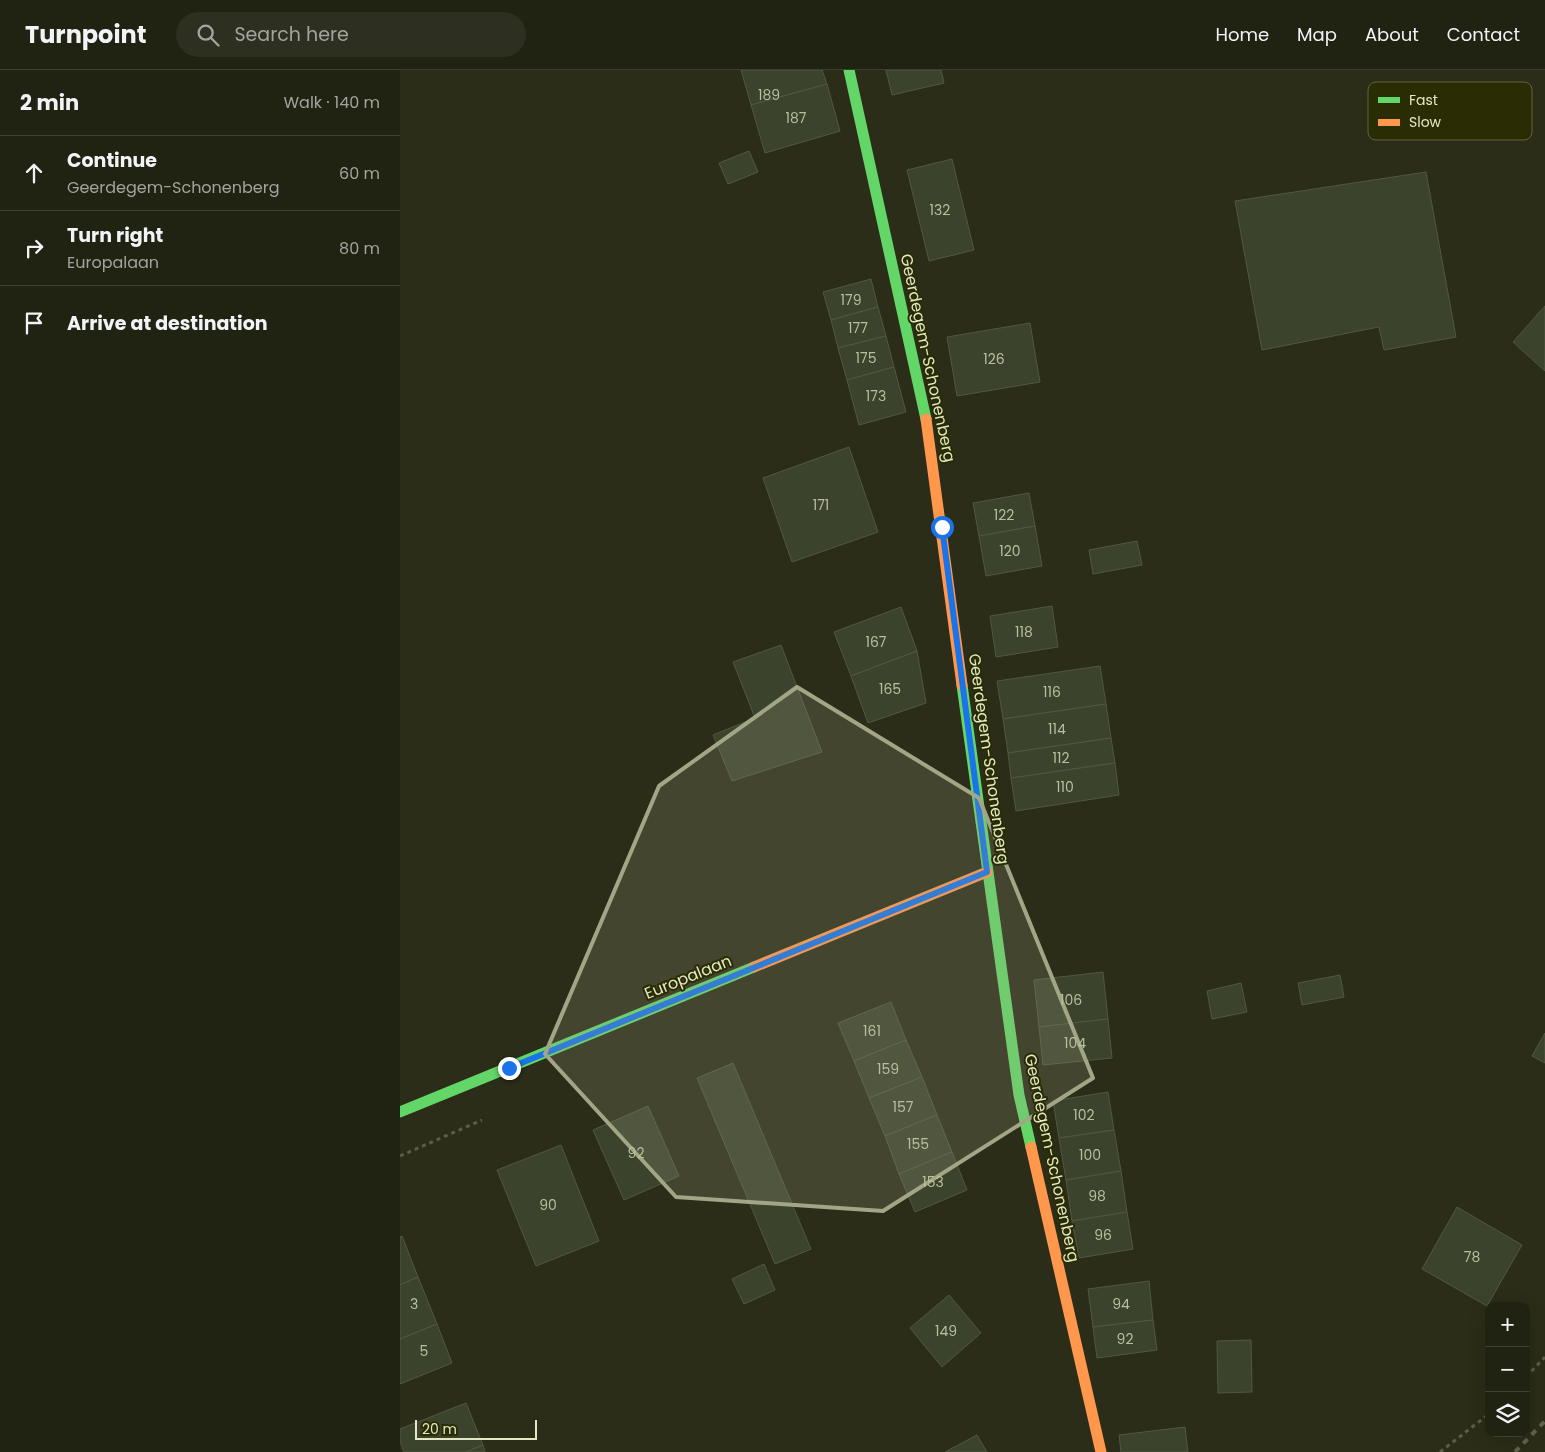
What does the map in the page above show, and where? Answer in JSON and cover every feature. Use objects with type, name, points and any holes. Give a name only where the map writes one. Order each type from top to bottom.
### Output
[{"type":"street","name":"Geerdegem-Schonenberg","points":[[849,70],[929,431],[987,872],[1019,1095],[1101,1452]]},
{"type":"street","name":"Europalaan","points":[[400,1112],[987,872]]},
{"type":"path","points":[[1530,1373],[1545,1358]]},
{"type":"path","points":[[1440,1452],[1485,1417]]},
{"type":"highlighted area","points":[[797,687],[979,798],[1093,1078],[883,1211],[676,1197],[545,1054],[659,786]]},
{"type":"building","points":[[741,70],[822,70],[827,84],[751,105]]},
{"type":"building","points":[[886,70],[941,70],[944,83],[892,95]]},
{"type":"building","points":[[827,84],[840,131],[765,153],[751,105]]},
{"type":"building","points":[[749,151],[758,172],[728,184],[719,163]]},
{"type":"building","points":[[952,159],[974,250],[929,261],[907,170]]},
{"type":"building","points":[[1426,172],[1456,337],[1384,350],[1379,327],[1262,350],[1235,201]]},
{"type":"building","points":[[871,279],[878,307],[831,320],[823,292]]},
{"type":"building","points":[[1545,306],[1545,371],[1513,342]]},
{"type":"building","points":[[878,307],[886,336],[838,348],[831,320]]},
{"type":"building","points":[[1030,323],[1040,382],[957,396],[947,337]]},
{"type":"building","points":[[886,336],[894,367],[847,380],[838,348]]},
{"type":"building","points":[[894,367],[906,412],[859,425],[847,380]]},
{"type":"building","points":[[849,447],[878,532],[792,562],[763,478]]},
{"type":"building","points":[[1029,493],[1035,526],[979,536],[973,503]]},
{"type":"building","points":[[1035,526],[1042,566],[986,576],[979,536]]},
{"type":"building","points":[[1137,541],[1142,565],[1093,574],[1089,550]]},
{"type":"building","points":[[1052,606],[1058,647],[996,657],[990,616]]},
{"type":"building","points":[[901,607],[917,651],[851,676],[834,632]]},
{"type":"building","points":[[781,645],[822,752],[732,781],[713,735],[755,718],[733,662]]},
{"type":"building","points":[[917,651],[926,703],[868,723],[851,676]]},
{"type":"building","points":[[1100,666],[1106,704],[1003,719],[997,681]]},
{"type":"building","points":[[1106,704],[1111,738],[1008,753],[1003,719]]},
{"type":"building","points":[[1111,738],[1115,763],[1011,778],[1008,753]]},
{"type":"building","points":[[1115,763],[1119,795],[1016,811],[1011,778]]},
{"type":"building","points":[[1103,972],[1108,1019],[1039,1027],[1034,980]]},
{"type":"building","points":[[1340,975],[1344,997],[1302,1005],[1298,983]]},
{"type":"building","points":[[1241,983],[1247,1012],[1212,1019],[1207,991]]},
{"type":"building","points":[[891,1002],[906,1040],[854,1061],[838,1023]]},
{"type":"building","points":[[1108,1019],[1112,1058],[1043,1065],[1039,1027]]},
{"type":"building","points":[[1545,1033],[1545,1063],[1532,1056]]},
{"type":"building","points":[[906,1040],[922,1077],[869,1098],[854,1061]]},
{"type":"building","points":[[733,1063],[811,1249],[775,1264],[697,1078]]},
{"type":"building","points":[[922,1077],[937,1115],[885,1136],[869,1098]]},
{"type":"building","points":[[1108,1092],[1114,1130],[1059,1138],[1053,1101]]},
{"type":"building","points":[[648,1106],[679,1176],[624,1200],[593,1130]]},
{"type":"building","points":[[937,1115],[952,1152],[899,1174],[885,1136]]},
{"type":"building","points":[[1114,1130],[1121,1171],[1066,1180],[1059,1138]]},
{"type":"building","points":[[561,1145],[599,1241],[536,1266],[497,1170]]},
{"type":"building","points":[[952,1152],[967,1190],[915,1212],[899,1174]]},
{"type":"building","points":[[1121,1171],[1127,1212],[1072,1221],[1066,1180]]},
{"type":"building","points":[[1457,1207],[1522,1245],[1489,1302],[1485,1302],[1485,1305],[1422,1269]]},
{"type":"building","points":[[1127,1212],[1133,1249],[1079,1258],[1072,1221]]},
{"type":"building","points":[[402,1236],[418,1277],[400,1285],[400,1237]]},
{"type":"building","points":[[764,1264],[775,1290],[744,1304],[732,1279]]},
{"type":"building","points":[[418,1277],[437,1324],[400,1339],[400,1285]]},
{"type":"building","points":[[1149,1281],[1153,1320],[1093,1327],[1088,1289]]},
{"type":"building","points":[[949,1295],[981,1333],[942,1367],[910,1328]]},
{"type":"building","points":[[1153,1320],[1157,1350],[1097,1358],[1093,1327]]},
{"type":"building","points":[[437,1324],[452,1363],[400,1384],[400,1339]]},
{"type":"building","points":[[1251,1340],[1252,1392],[1218,1393],[1217,1341]]},
{"type":"building","points":[[466,1403],[483,1445],[466,1452],[404,1452],[400,1441],[400,1429]]},
{"type":"building","points":[[1185,1427],[1188,1452],[1121,1452],[1119,1435]]},
{"type":"building","points":[[977,1435],[987,1452],[945,1452]]},
{"type":"building","points":[[483,1445],[485,1452],[466,1452]]},
{"type":"railway","points":[[1515,1452],[1545,1421]]},
{"type":"traffic: fast","points":[[849,70],[926,419]]},
{"type":"traffic: fast","points":[[962,685],[1019,1095],[1031,1147]]},
{"type":"traffic: fast","points":[[400,1112],[754,967]]},
{"type":"traffic: slow","points":[[926,419],[962,685]]},
{"type":"traffic: slow","points":[[754,967],[987,872]]},
{"type":"traffic: slow","points":[[1031,1147],[1101,1452]]},
{"type":"route","points":[[509,1068],[987,872],[942,527]]}]
